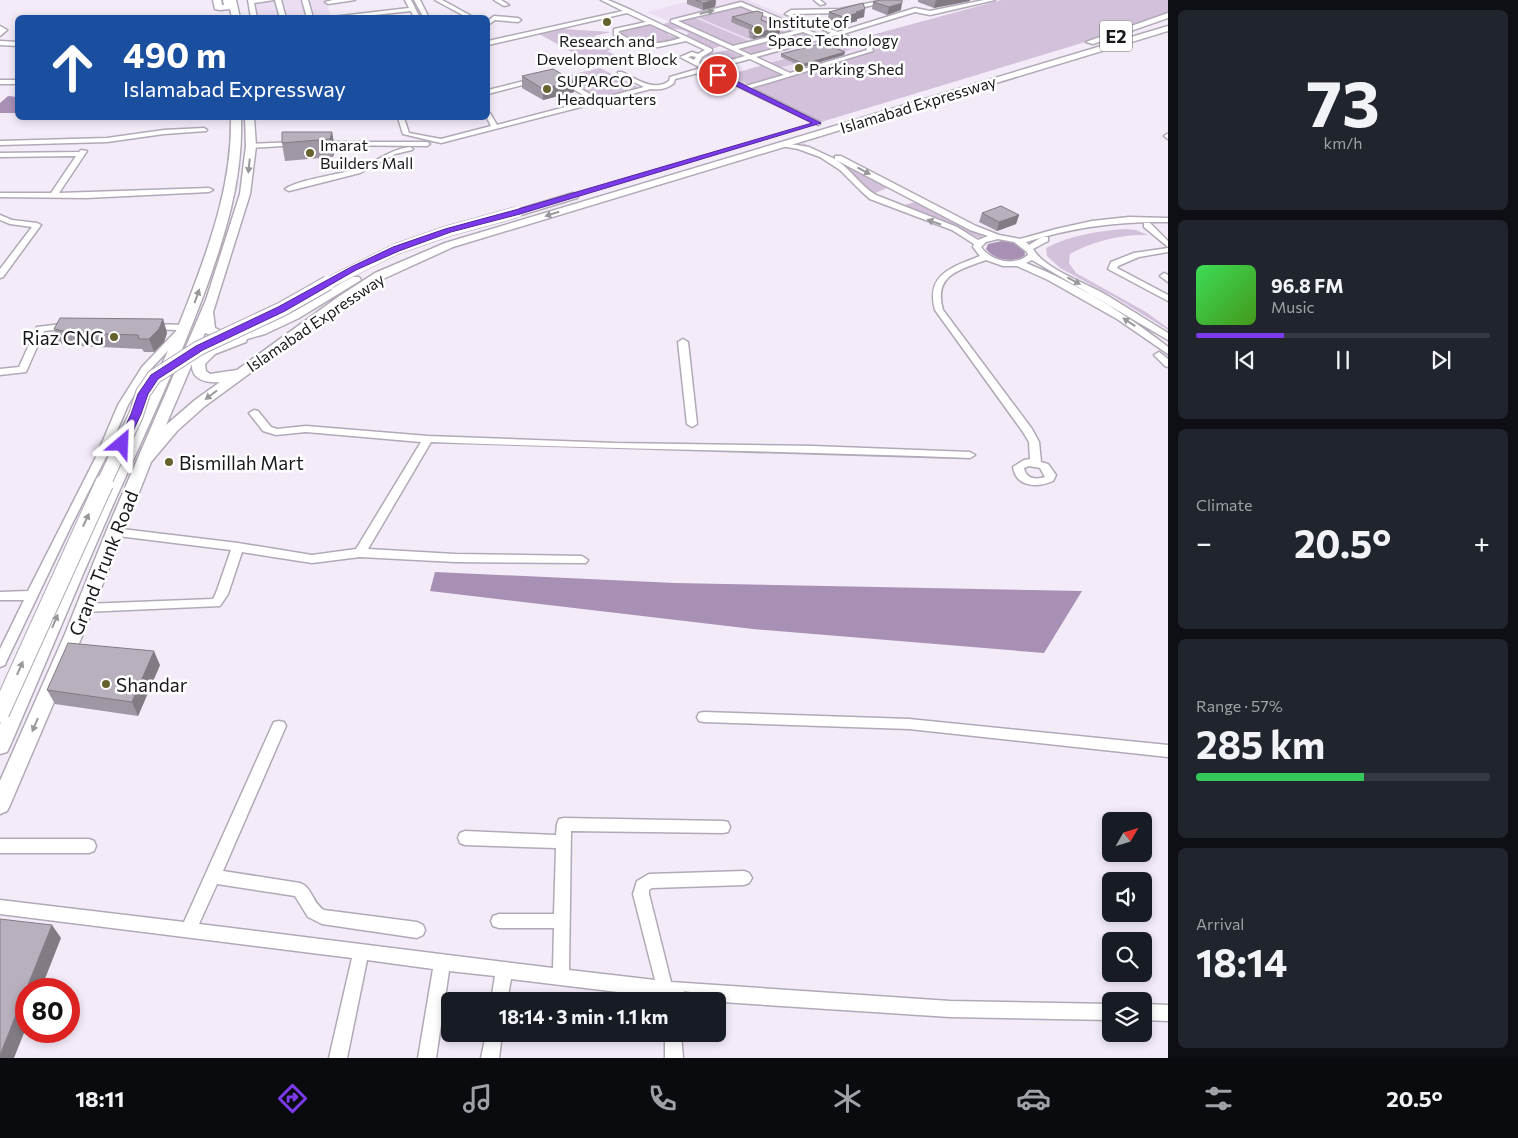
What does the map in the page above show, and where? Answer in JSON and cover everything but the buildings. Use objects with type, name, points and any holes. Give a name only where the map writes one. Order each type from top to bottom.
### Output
[{"type":"highway","points":[[217,0],[218,7],[220,8],[228,6],[227,0]]},
{"type":"highway","points":[[232,0],[235,15]]},
{"type":"highway","points":[[1064,52],[1165,15]]},
{"type":"highway","name":"Islamabad Expressway","points":[[641,176],[1168,21]]},
{"type":"highway","name":"Islamabad Expressway","points":[[147,458],[172,428],[200,403],[349,296],[380,276],[426,254],[487,232],[783,145],[1168,28]]},
{"type":"highway","name":"Grand Trunk Road","points":[[0,746],[185,328],[220,236],[231,195],[236,159],[236,120]]},
{"type":"highway","name":"Grand Trunk Road","points":[[0,805],[207,311],[229,250],[245,194],[251,146],[249,120]]},
{"type":"highway","points":[[0,713],[64,568],[136,414],[143,394],[154,377],[199,348],[282,309],[354,269],[396,249],[448,231],[584,192]]},
{"type":"highway","points":[[243,372],[220,378],[203,376],[198,366],[200,359],[211,351],[262,330],[381,266],[517,212]]},
{"type":"highway","points":[[207,311],[209,330],[219,336],[231,338],[262,330]]},
{"type":"street","points":[[253,15],[251,1],[271,0]]},
{"type":"street","points":[[278,0],[282,15]]},
{"type":"street","points":[[305,0],[309,15]]},
{"type":"street","points":[[334,15],[328,1],[352,0]]},
{"type":"street","points":[[408,0],[416,15]]},
{"type":"street","points":[[417,0],[426,15]]},
{"type":"street","points":[[438,0],[467,15]]},
{"type":"street","points":[[497,0],[506,4]]},
{"type":"street","points":[[604,0],[710,50],[699,56],[696,64]]},
{"type":"street","points":[[817,0],[822,4]]},
{"type":"street","points":[[745,88],[870,50],[869,46],[784,12],[840,11],[891,0],[899,3]]},
{"type":"street","points":[[908,6],[915,10],[930,13],[992,0]]},
{"type":"street","points":[[790,75],[673,21],[740,4],[820,37]]},
{"type":"street","points":[[357,15],[413,10]]},
{"type":"street","points":[[454,15],[457,10]]},
{"type":"street","points":[[620,74],[652,87],[662,88],[672,82],[672,78],[915,10]]},
{"type":"street","points":[[490,43],[629,11]]},
{"type":"street","points":[[490,21],[494,18],[518,20]]},
{"type":"street","points":[[652,22],[616,30],[616,34],[623,40],[647,47],[686,39]]},
{"type":"street","points":[[733,48],[803,30]]},
{"type":"street","points":[[0,43],[15,44]]},
{"type":"street","points":[[699,56],[692,54],[683,57],[818,123]]},
{"type":"street","points":[[554,76],[598,101]]},
{"type":"street","points":[[490,92],[545,78]]},
{"type":"street","points":[[0,82],[13,80]]},
{"type":"street","points":[[289,189],[369,168],[393,153],[652,87]]},
{"type":"street","points":[[490,118],[495,127]]},
{"type":"street","points":[[402,120],[406,134],[441,141]]},
{"type":"street","points":[[0,142],[89,141],[164,132],[204,130]]},
{"type":"street","points":[[812,136],[813,144],[883,192],[973,228],[1019,242],[1044,265],[1117,304],[1168,337]]},
{"type":"street","points":[[54,195],[89,141]]},
{"type":"street","points":[[251,146],[305,144]]},
{"type":"street","points":[[314,144],[427,144]]},
{"type":"street","points":[[783,145],[804,148],[836,164],[844,169],[863,190],[883,192],[894,207],[965,233],[978,243]]},
{"type":"street","points":[[0,155],[81,154]]},
{"type":"street","points":[[0,195],[86,196],[209,190]]},
{"type":"street","points":[[0,217],[10,222],[37,225],[0,275]]},
{"type":"street","points":[[1019,242],[1059,229],[1102,221],[1168,220]]},
{"type":"street","points":[[1147,225],[1168,245]]},
{"type":"street","points":[[978,243],[979,252],[986,257],[1006,263],[1017,263],[1029,259],[1031,252],[1052,236],[1110,227],[1168,226]]},
{"type":"street","points":[[978,243],[998,237]]},
{"type":"street","points":[[1168,250],[1126,258],[1114,264],[1112,269],[1168,298]]},
{"type":"street","points":[[986,257],[955,270],[940,280],[935,288],[935,301],[939,310],[1028,431],[1034,442],[1036,463]]},
{"type":"street","points":[[1017,263],[1038,271],[1136,326],[1163,353],[1168,364]]},
{"type":"street","points":[[0,372],[23,370],[40,329],[55,326],[78,326]]},
{"type":"street","points":[[146,327],[185,328]]},
{"type":"street","points":[[0,662],[101,457],[123,405],[145,369],[185,328]]},
{"type":"street","points":[[683,342],[692,424]]},
{"type":"street","points":[[254,413],[270,431],[306,429],[428,438],[615,446],[813,449],[970,456]]},
{"type":"street","points":[[360,553],[428,438]]},
{"type":"street","points":[[114,532],[238,547],[312,559],[360,553],[455,558],[582,560]]},
{"type":"street","points":[[84,608],[216,603],[222,594],[238,547]]},
{"type":"street","points":[[0,596],[32,596]]},
{"type":"street","points":[[704,717],[909,724],[1168,751]]},
{"type":"street","points":[[189,930],[279,726]]},
{"type":"street","points":[[562,976],[564,824],[723,827]]},
{"type":"street","points":[[466,838],[564,842]]},
{"type":"street","points":[[0,846],[89,846]]},
{"type":"street","points":[[212,876],[300,890],[313,912],[322,917],[417,930]]},
{"type":"street","points":[[667,992],[641,894],[642,886],[649,880],[744,878]]},
{"type":"street","points":[[0,907],[562,976],[651,992]]},
{"type":"street","points":[[499,921],[562,921]]},
{"type":"street","points":[[338,1058],[361,952]]},
{"type":"street","points":[[427,1058],[442,962]]},
{"type":"street","points":[[500,992],[504,969]]},
{"type":"street","points":[[726,998],[950,1009],[1102,1012]]},
{"type":"street","points":[[1152,1013],[1168,1014]]},
{"type":"street","points":[[490,1058],[493,1042]]},
{"type":"street","points":[[673,1042],[674,1058]]},
{"type":"shaded area","points":[[252,0],[325,0],[330,15],[256,15]]},
{"type":"shaded area","name":"Institute of Space Technology","points":[[694,0],[748,0],[847,42],[852,40],[868,49],[788,73],[647,12]]},
{"type":"shaded area","points":[[1001,0],[1168,0],[1168,17],[821,122],[745,88],[873,50],[871,45],[857,39]]},
{"type":"shaded area","points":[[740,6],[797,29],[754,41],[697,17]]},
{"type":"shaded area","points":[[693,17],[749,41],[733,46],[677,21]]},
{"type":"shaded area","points":[[670,22],[721,46],[711,49],[685,36],[689,33],[686,31],[660,25]]},
{"type":"shaded area","points":[[651,24],[666,31],[669,35],[681,38],[650,46],[629,40],[630,38],[621,36],[618,32]]},
{"type":"shaded area","points":[[563,29],[611,32],[594,36],[618,47],[607,51],[628,61],[599,67],[539,34]]},
{"type":"shaded area","points":[[803,31],[817,38],[751,55],[737,49]]},
{"type":"shaded area","points":[[848,41],[856,48],[778,68],[770,63]]},
{"type":"shaded area","points":[[728,50],[743,57],[709,66],[704,63],[707,54]]},
{"type":"shaded area","points":[[763,65],[784,75],[749,85],[728,75]]},
{"type":"shaded area","points":[[600,68],[638,87],[598,98],[561,77]]},
{"type":"shaded area","points":[[8,96],[15,97],[15,113],[0,113],[0,103]]},
{"type":"shaded area","points":[[803,143],[853,167],[887,188],[873,194],[869,192],[847,168],[803,145]]},
{"type":"shaded area","points":[[915,202],[984,235],[979,238],[965,231],[898,207]]},
{"type":"shaded area","points":[[1125,229],[1136,230],[1148,235],[1118,237],[1088,245],[1070,254],[1069,263],[1076,273],[1146,312],[1168,328],[1168,330],[1116,298],[1060,268],[1047,256],[1046,248],[1065,240],[1095,232]]},
{"type":"shaded area","points":[[1002,241],[1014,243],[1024,249],[1025,255],[1020,258],[1004,260],[994,256],[986,249],[988,244]]},
{"type":"shaded area","points":[[435,572],[675,583],[1082,591],[1044,653],[753,629],[430,591]]},
{"type":"place","name":"Research and Development Block","points":[[607,22]]},
{"type":"place","name":"Institute of Space Technology","points":[[758,30]]},
{"type":"place","name":"Parking Shed","points":[[799,68]]},
{"type":"place","name":"SUPARCO Headquarters","points":[[547,89]]},
{"type":"place","name":"Imarat Builders Mall","points":[[310,153]]},
{"type":"place","name":"Riaz CNG","points":[[114,337]]},
{"type":"place","name":"Bismillah Mart","points":[[169,462]]},
{"type":"place","name":"Shandar","points":[[106,684]]},
{"type":"route","points":[[122,444],[143,394],[154,377],[199,348],[282,309],[354,269],[396,249],[448,231],[818,123],[718,75]]}]
